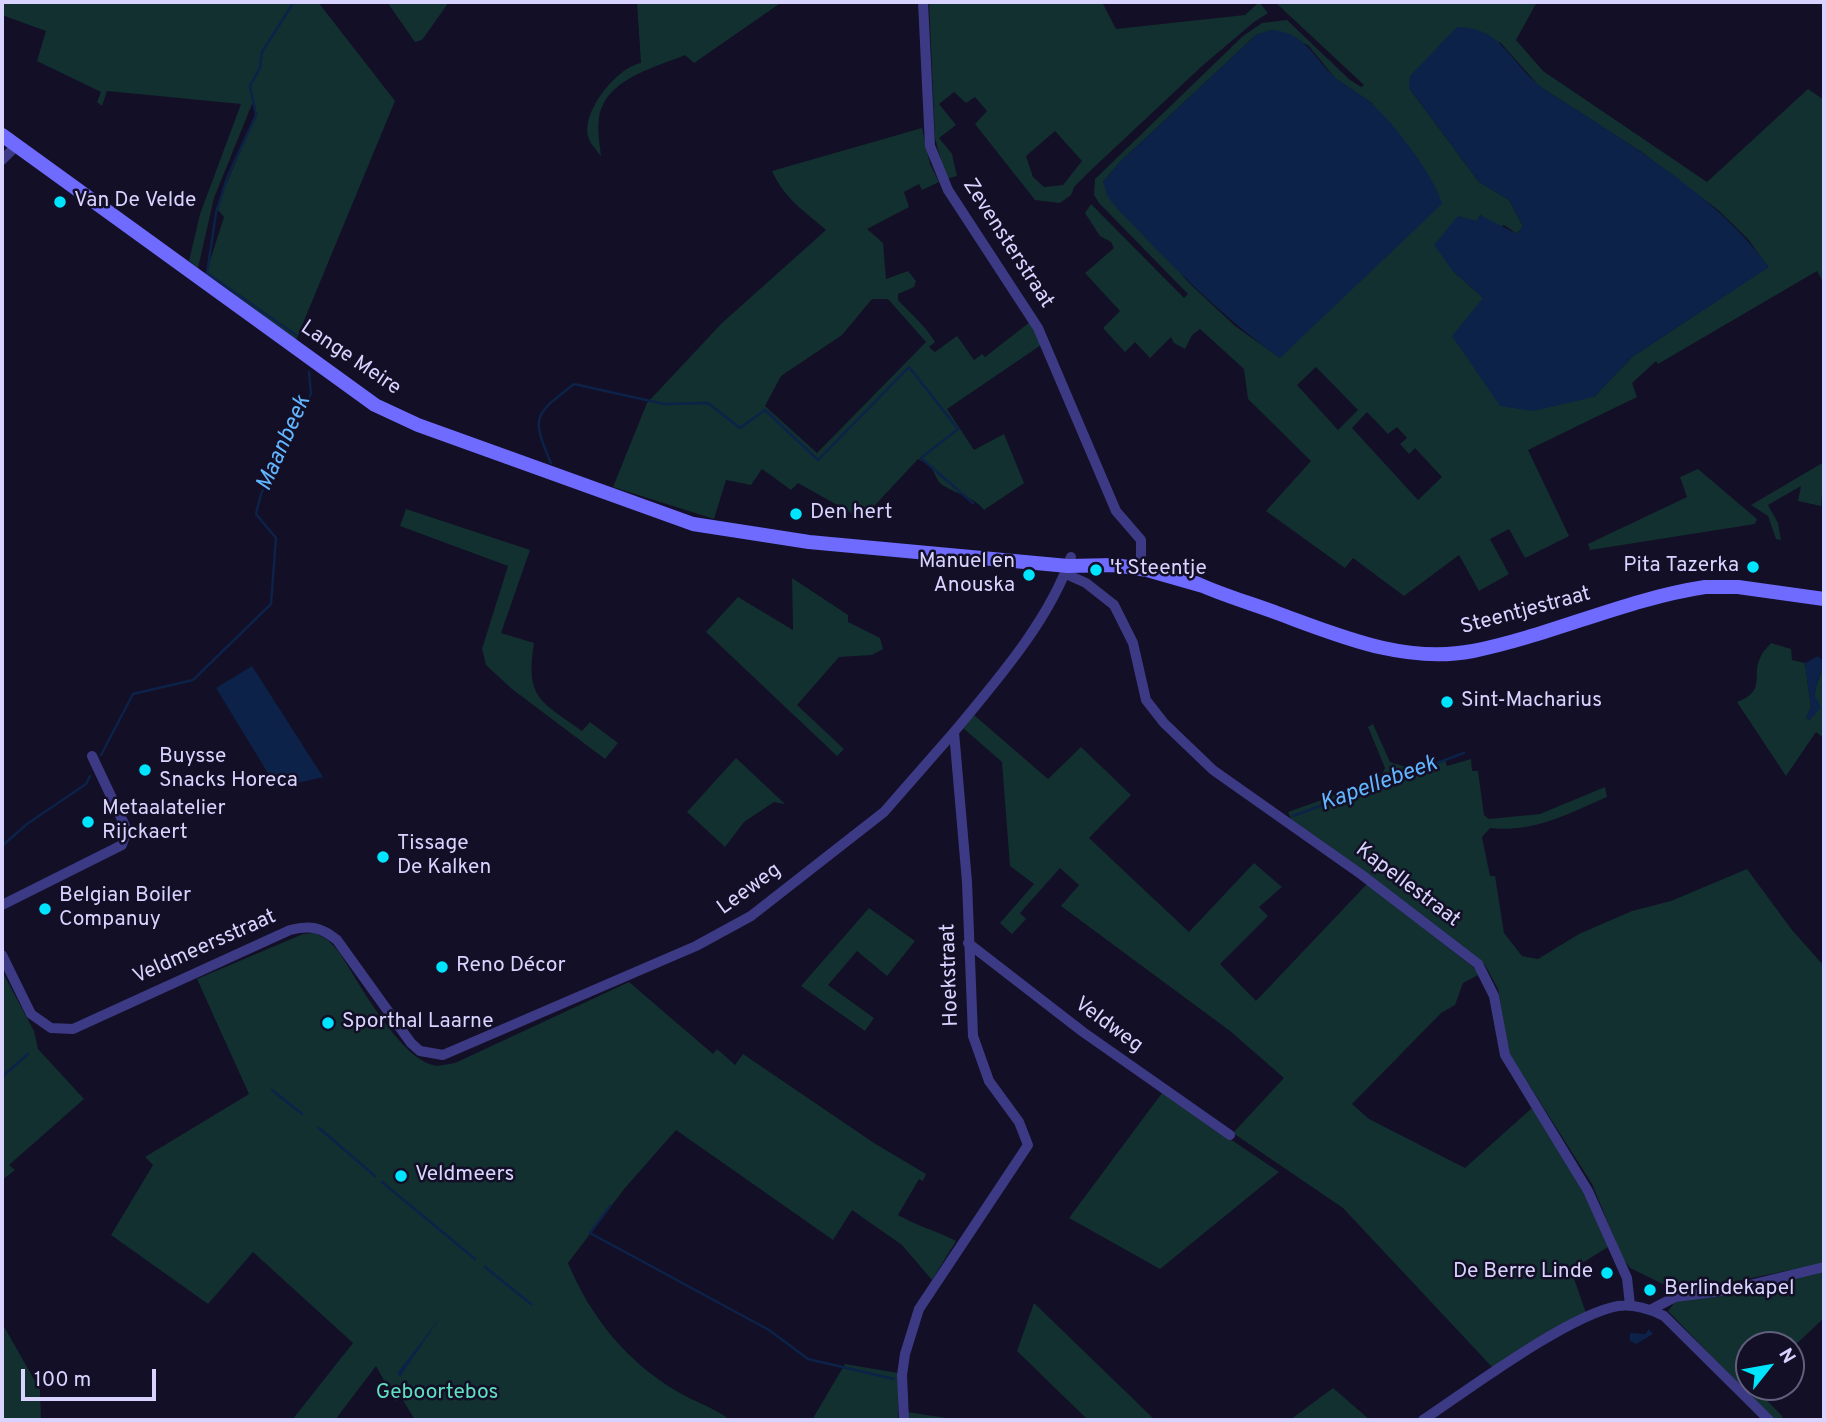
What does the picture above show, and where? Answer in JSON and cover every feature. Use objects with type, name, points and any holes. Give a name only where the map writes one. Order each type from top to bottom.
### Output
[{"type":"street","name":"Zevensterstraat","points":[[923,2],[930,146],[933,159],[948,190],[1038,328],[1116,511],[1141,540],[1142,565]]},
{"type":"street","name":"Lange Meire","points":[[2,135],[375,405],[418,425],[693,524],[722,530]]},
{"type":"street","points":[[2,160],[17,145]]},
{"type":"street","name":"Steentjestraat","points":[[722,530],[809,542],[1068,565],[1142,565],[1367,645],[1403,653],[1472,651],[1697,588],[1738,587],[1824,600]]},
{"type":"street","points":[[954,732],[1022,644],[1068,565]]},
{"type":"street","name":"Kapellestraat","points":[[1068,565],[1114,605],[1133,643],[1146,700],[1164,723],[1238,790],[1362,875],[1478,964],[1494,996],[1505,1055],[1588,1191],[1627,1278],[1630,1305]]},
{"type":"street","name":"Hoekstraat","points":[[904,1420],[902,1374],[905,1354],[919,1309],[1028,1145],[1019,1122],[989,1081],[973,1036],[967,882],[954,732]]},
{"type":"street","name":"Leeweg","points":[[528,1019],[696,946],[751,916],[884,812],[954,732]]},
{"type":"street","points":[[2,905],[122,845],[127,838],[127,830],[92,756]]},
{"type":"street","name":"Veldmeersstraat","points":[[2,955],[31,1014],[51,1028],[73,1029],[197,971],[305,926],[323,929],[337,940],[411,1043],[421,1051],[443,1055],[454,1052],[528,1019]]},
{"type":"street","name":"Veldweg","points":[[968,943],[1083,1032],[1230,1135]]},
{"type":"street","points":[[1652,1310],[1675,1297],[1728,1290],[1824,1267]]},
{"type":"street","points":[[1423,1420],[1568,1327],[1597,1312],[1630,1305],[1664,1316],[1769,1420]]},
{"type":"green space","points":[[2,2],[318,2],[395,101],[296,340],[206,273],[224,217],[216,208],[255,117],[256,109],[252,104],[214,198],[198,268],[189,261],[200,214],[241,104],[107,91],[102,106],[97,102],[101,92],[37,61],[46,31],[2,15]]},
{"type":"green space","points":[[387,2],[449,2],[422,40],[415,42]]},
{"type":"green space","points":[[637,2],[782,2],[694,63],[685,55],[646,70],[621,84],[603,105],[599,118],[601,157],[591,144],[587,129],[595,105],[611,82],[631,66],[641,63]]},
{"type":"green space","points":[[929,2],[1102,2],[1116,29],[1245,15],[1259,2],[1268,13],[1202,66],[1090,171],[1074,187],[1071,195],[1060,203],[1035,200],[975,124],[987,111],[975,97],[966,103],[954,92],[939,104],[956,125],[939,138],[952,154],[957,176],[946,179],[935,138]],"holes":[[[1055,131],[1082,161],[1063,185],[1044,187],[1033,177],[1026,156]]]},
{"type":"green space","points":[[1275,2],[1537,2],[1516,40],[1543,71],[1707,182],[1808,89],[1824,100],[1824,284],[1817,271],[1658,364],[1656,361],[1632,383],[1637,397],[1528,450],[1569,536],[1525,558],[1509,529],[1490,539],[1509,574],[1479,591],[1459,555],[1404,596],[1353,558],[1345,568],[1266,511],[1311,461],[1248,399],[1244,369],[1200,329],[1192,335],[1185,349],[1174,343],[1171,337],[1150,358],[1135,342],[1125,352],[1103,328],[1120,311],[1085,273],[1114,248],[1111,242],[1100,236],[1085,213],[1091,204],[1184,298],[1188,294],[1099,203],[1094,195],[1095,179],[1243,36],[1262,23],[1287,20],[1350,80],[1361,87],[1364,85]],"holes":[[[1271,30],[1308,45],[1335,78],[1373,104],[1280,358],[1235,326],[1188,282],[1103,182],[1120,162],[1256,35]],[[1500,42],[1539,86],[1643,153],[1718,210],[1748,239],[1768,267],[1632,357],[1594,397],[1452,270],[1480,215],[1517,234],[1523,226],[1509,200],[1479,182],[1409,88]],[[1316,367],[1358,410],[1338,430],[1297,385]],[[1367,412],[1388,434],[1397,427],[1407,438],[1400,444],[1409,454],[1415,448],[1442,477],[1418,500],[1352,428]]]},
{"type":"green space","points":[[922,128],[930,164],[939,182],[922,190],[919,184],[904,192],[909,207],[867,229],[883,243],[886,279],[908,271],[916,281],[914,287],[898,294],[898,300],[931,336],[935,342],[929,347],[935,352],[957,336],[974,360],[982,354],[985,357],[1030,322],[1041,345],[947,409],[974,450],[1004,434],[1024,483],[984,510],[976,502],[940,483],[929,466],[918,459],[862,519],[798,483],[791,490],[762,469],[751,485],[726,480],[714,519],[613,487],[647,403],[722,323],[826,230],[789,197],[772,171]],"holes":[[[872,299],[888,299],[926,342],[817,453],[765,406],[781,376],[842,335]]]},
{"type":"green space","points":[[1824,462],[1821,506],[1798,501],[1801,486],[1768,505],[1778,523],[1781,540],[1776,539],[1768,516],[1751,505]]},
{"type":"green space","points":[[1698,469],[1757,519],[1755,524],[1590,550],[1588,544],[1687,497],[1680,477]]},
{"type":"green space","points":[[406,509],[530,550],[501,633],[534,643],[534,688],[546,705],[582,731],[590,722],[618,743],[605,759],[512,689],[486,665],[482,649],[508,566],[400,526]]},
{"type":"green space","points":[[792,578],[848,615],[848,622],[880,638],[883,649],[872,655],[839,657],[797,705],[844,749],[837,756],[706,632],[738,597],[793,630]]},
{"type":"green space","points":[[1771,643],[1791,649],[1792,660],[1805,663],[1811,707],[1806,718],[1810,720],[1816,687],[1824,664],[1824,738],[1816,732],[1786,776],[1737,702],[1752,693],[1758,663]]},
{"type":"green space","points":[[974,715],[1048,779],[1081,747],[1131,795],[1089,838],[1189,932],[1254,863],[1282,887],[1259,907],[1268,916],[1220,964],[1256,1001],[1367,884],[1477,970],[1478,975],[1463,983],[1455,1005],[1441,1013],[1352,1104],[1369,1119],[1465,1168],[1532,1108],[1584,1194],[1608,1247],[1571,1270],[1586,1313],[1493,1368],[1343,1208],[1233,1133],[1284,1078],[1230,1031],[1061,906],[1079,885],[1060,868],[1020,913],[1026,919],[1012,934],[1000,923],[1034,884],[1010,866],[1002,762],[963,728]]},
{"type":"green space","points":[[1373,724],[1390,762],[1409,768],[1415,765],[1419,769],[1445,759],[1447,766],[1471,759],[1472,771],[1478,771],[1484,815],[1489,819],[1540,814],[1605,787],[1607,797],[1564,816],[1521,828],[1490,828],[1482,837],[1490,876],[1495,876],[1504,933],[1522,956],[1538,959],[1579,934],[1632,911],[1671,901],[1747,869],[1792,930],[1824,966],[1824,1263],[1694,1290],[1663,1284],[1630,1268],[1623,1259],[1592,1184],[1509,1053],[1498,989],[1485,965],[1291,819],[1288,812],[1380,779],[1385,768],[1368,727]]},
{"type":"green space","points":[[736,758],[785,804],[774,802],[744,822],[725,847],[687,812]]},
{"type":"green space","points":[[869,908],[915,941],[887,976],[857,951],[828,985],[874,1018],[865,1031],[801,986]]},
{"type":"green space","name":"Veldmeers","points":[[315,933],[328,940],[339,952],[393,1033],[420,1059],[435,1066],[455,1063],[629,982],[713,1054],[717,1049],[735,1065],[743,1054],[874,1143],[926,1174],[923,1181],[919,1179],[898,1215],[956,1241],[932,1280],[902,1245],[852,1210],[833,1240],[676,1130],[625,1188],[568,1263],[599,1320],[627,1353],[678,1392],[730,1420],[415,1420],[401,1397],[396,1402],[376,1366],[335,1420],[292,1420],[353,1343],[253,1252],[208,1304],[111,1235],[153,1165],[145,1157],[249,1094],[197,979],[303,934]]},
{"type":"green space","points":[[2,971],[34,1031],[38,1049],[84,1099],[9,1165],[15,1170],[2,1180]]},
{"type":"green space","points":[[1162,1093],[1279,1172],[1160,1269],[1069,1218]]},
{"type":"green space","points":[[1824,1271],[1824,1318],[1805,1336],[1805,1331],[1735,1331],[1735,1381],[1668,1311],[1675,1302]]},
{"type":"green space","points":[[1034,1303],[1155,1420],[1088,1420],[1017,1351]]},
{"type":"green space","points":[[2,1323],[40,1390],[41,1420],[2,1420]]},
{"type":"green space","points":[[845,1364],[898,1373],[898,1420],[812,1420]]},
{"type":"green space","points":[[1333,1388],[1370,1420],[1290,1420]]},
{"type":"green space","points":[[1755,1401],[1768,1401],[1783,1417],[1773,1420]]},
{"type":"green space","points":[[907,1412],[960,1420],[907,1420]]},
{"type":"water","points":[[1457,27],[1485,33],[1504,48],[1540,86],[1688,186],[1731,224],[1769,267],[1632,357],[1594,397],[1533,411],[1500,406],[1452,336],[1483,298],[1452,270],[1434,245],[1458,216],[1477,221],[1480,215],[1517,234],[1523,226],[1509,200],[1479,182],[1409,88],[1410,76]]},
{"type":"water","points":[[1271,30],[1283,32],[1302,41],[1337,79],[1381,112],[1423,166],[1442,204],[1280,358],[1214,305],[1173,266],[1114,205],[1103,182],[1120,162],[1256,35]]},
{"type":"water","points":[[1818,656],[1824,662],[1815,696],[1821,707],[1810,720],[1806,718],[1811,707],[1805,663]]},
{"type":"water","points":[[252,666],[323,777],[277,788],[216,688]]},
{"type":"water","points":[[440,1318],[400,1377],[398,1372]]},
{"type":"water","points":[[1649,1329],[1653,1334],[1636,1344],[1630,1341],[1630,1333],[1645,1334]]},
{"type":"waterway","name":"Maanbeek","points":[[294,2],[262,52],[260,68],[250,86],[256,115],[227,178],[216,213],[207,273],[296,335]]},
{"type":"waterway","name":"Kapellebeek","points":[[551,463],[540,435],[540,417],[551,403],[574,384],[664,404],[708,403],[740,428],[765,410],[818,460],[909,367],[958,429],[921,458],[973,503]]},
{"type":"waterway","name":"Maanbeek","points":[[101,755],[133,694],[193,680],[271,604],[276,538],[256,514],[261,494],[311,394],[309,372]]},
{"type":"waterway","name":"Kapellebeek","points":[[1293,816],[1464,753]]},
{"type":"waterway","name":"Maanbeek","points":[[2,846],[27,824],[86,784],[90,776]]},
{"type":"waterway","points":[[2,1077],[28,1054]]},
{"type":"waterway","points":[[272,1090],[302,1114]]},
{"type":"waterway","points":[[319,1128],[375,1176]]},
{"type":"waterway","points":[[382,1182],[475,1259]]},
{"type":"waterway","points":[[610,1206],[590,1233],[769,1330],[808,1359],[894,1379]]},
{"type":"waterway","points":[[485,1267],[531,1304]]},
{"type":"place","name":"Van De Velde","points":[[60,202]]},
{"type":"place","name":"Den hert","points":[[796,514]]},
{"type":"place","name":"Pita Tazerka","points":[[1753,567]]},
{"type":"place","name":"'t Steentje","points":[[1096,570]]},
{"type":"place","name":"Manuel en Anouska","points":[[1029,575]]},
{"type":"place","name":"Sint-Macharius","points":[[1447,702]]},
{"type":"place","name":"Buysse Snacks Horeca","points":[[145,770]]},
{"type":"place","name":"Metaalatelier Rijckaert","points":[[88,822]]},
{"type":"place","name":"Tissage De Kalken","points":[[383,857]]},
{"type":"place","name":"Belgian Boiler Companuy","points":[[45,909]]},
{"type":"place","name":"Reno Décor","points":[[442,967]]},
{"type":"place","name":"Sporthal Laarne","points":[[328,1023]]},
{"type":"place","name":"Veldmeers","points":[[401,1176]]},
{"type":"place","name":"De Berre Linde","points":[[1607,1273]]},
{"type":"place","name":"Berlindekapel","points":[[1650,1290]]},
{"type":"park label","name":"Geboortebos","points":[[437,1394]]}]
